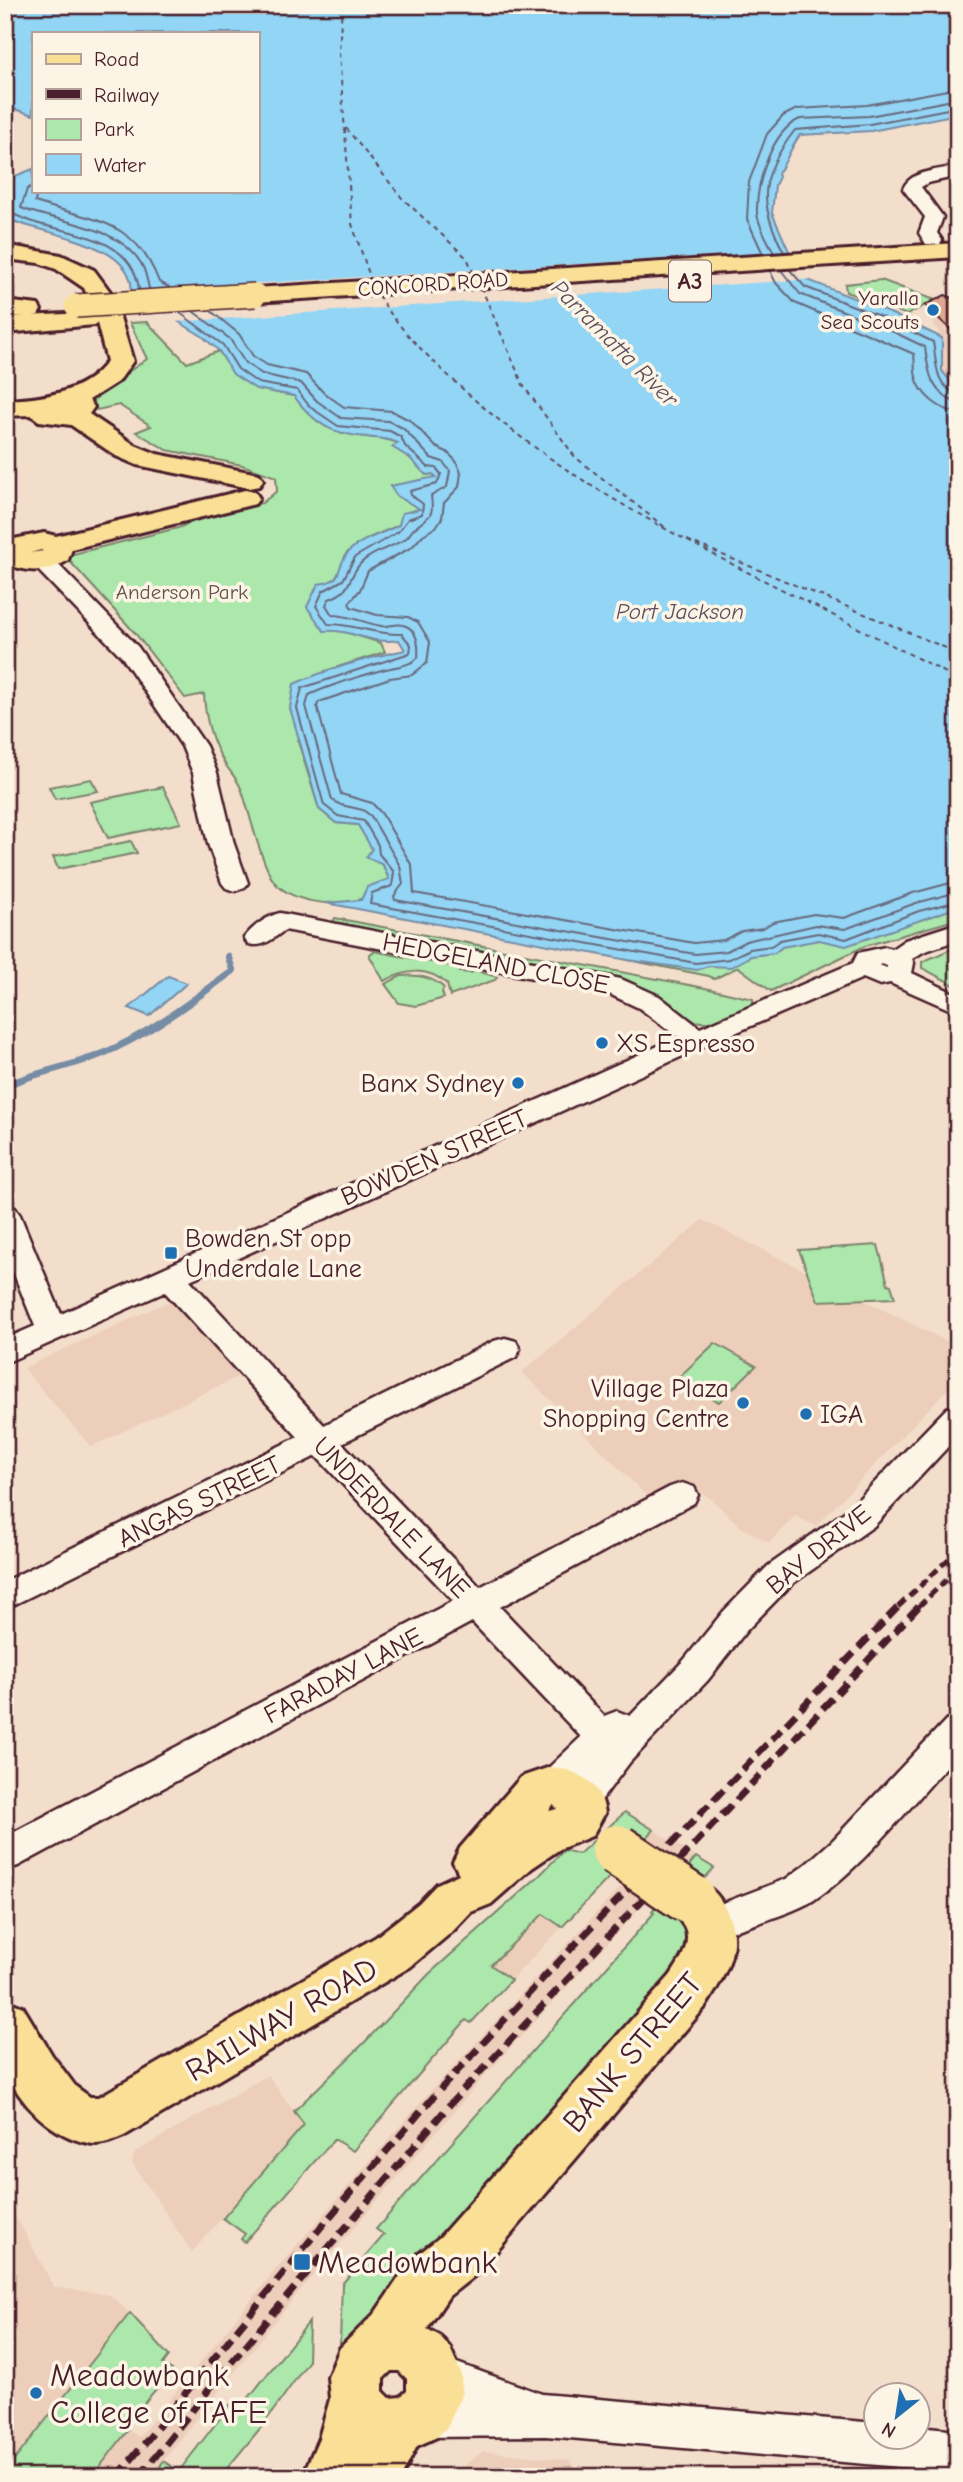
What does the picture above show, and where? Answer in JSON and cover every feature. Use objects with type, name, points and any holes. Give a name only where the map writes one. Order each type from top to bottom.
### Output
[{"type":"main road","name":"CONCORD ROAD","points":[[81,313],[832,265],[951,251]]},
{"type":"main road","points":[[5,252],[35,256],[80,273],[97,290],[120,361],[110,376],[71,408],[50,416],[41,412],[40,407],[5,408]]},
{"type":"main road","name":"A3","points":[[13,310],[81,313]]},
{"type":"main road","name":"A3","points":[[5,325],[81,313]]},
{"type":"main road","points":[[10,553],[30,542],[44,541],[49,553],[195,510],[234,490],[197,470],[133,454],[71,408]]},
{"type":"main road","points":[[574,1820],[700,1912]]},
{"type":"main road","name":"RAILWAY ROAD","points":[[5,2022],[63,2109],[84,2121],[96,2122],[117,2115],[370,1967],[414,1936],[454,1898],[474,1890],[514,1854],[574,1820]]},
{"type":"main road","name":"BANK STREET","points":[[371,2477],[429,2314],[459,2255],[688,1992],[709,1951],[700,1912]]},
{"type":"main road","name":"BANK STREET","points":[[330,2477],[346,2441],[402,2387]]},
{"type":"street","points":[[951,251],[928,233],[934,217],[912,189],[913,185],[922,179],[958,171]]},
{"type":"street","points":[[49,553],[131,652],[194,746],[205,773],[221,844],[235,883]]},
{"type":"street","name":"HEDGELAND CLOSE","points":[[257,938],[274,913],[612,985],[649,1002],[697,1039]]},
{"type":"street","points":[[958,931],[914,946],[895,967],[958,1004]]},
{"type":"street","name":"BOWDEN STREET","points":[[5,1352],[825,983],[865,968],[875,976],[895,967]]},
{"type":"street","points":[[5,1215],[52,1331]]},
{"type":"street","name":"UNDERDALE LANE","points":[[171,1279],[320,1441],[611,1745]]},
{"type":"street","name":"ANGAS STREET","points":[[5,1596],[505,1349]]},
{"type":"street","name":"BAY DRIVE","points":[[574,1820],[611,1745],[682,1662],[735,1621],[780,1576],[862,1517],[958,1416]]},
{"type":"street","name":"FARADAY LANE","points":[[5,1855],[682,1495]]},
{"type":"street","points":[[700,1912],[799,1889],[819,1875],[846,1851],[958,1730]]},
{"type":"street","points":[[402,2387],[546,2415],[958,2451]]},
{"type":"shaded area","points":[[958,310],[958,389],[942,371],[942,338],[933,323]]},
{"type":"shaded area","name":"Village Plaza Shopping Centre","points":[[703,1220],[958,1347],[958,1378],[816,1526],[795,1516],[769,1543],[741,1527],[710,1498],[687,1484],[648,1497],[522,1372]]},
{"type":"shaded area","points":[[176,1298],[244,1374],[91,1447],[23,1368]]},
{"type":"shaded area","points":[[654,1830],[696,1857],[662,1900],[653,1894],[488,2072],[303,2287],[163,2461],[155,2477],[92,2477],[128,2430],[139,2437],[277,2268],[428,2094],[625,1882],[613,1873]]},
{"type":"shaded area","points":[[543,1913],[562,1927],[511,1980],[491,1965]]},
{"type":"shaded area","points":[[268,2075],[304,2125],[192,2252],[132,2163],[134,2153]]},
{"type":"shaded area","name":"Meadowbank College of TAFE","points":[[5,2205],[14,2213],[54,2287],[110,2295],[130,2313],[5,2472]]},
{"type":"shaded area","points":[[483,2451],[569,2460],[582,2477],[450,2477]]},
{"type":"green space","points":[[881,280],[935,300],[907,315],[846,292],[845,284]]},
{"type":"green space","name":"Anderson Park","points":[[147,322],[187,363],[219,351],[234,372],[250,384],[294,396],[317,421],[334,430],[399,444],[393,447],[410,458],[426,475],[433,474],[436,478],[391,486],[397,496],[421,509],[399,525],[369,538],[346,554],[338,576],[332,582],[339,630],[381,643],[385,652],[325,671],[298,741],[319,809],[336,823],[358,825],[383,865],[389,880],[353,902],[313,901],[287,893],[278,886],[262,856],[241,787],[220,756],[213,739],[204,694],[185,698],[135,633],[65,556],[178,528],[228,507],[262,503],[277,491],[276,477],[242,465],[167,450],[136,432],[151,426],[119,405],[97,410],[89,399],[147,359],[130,323]]},
{"type":"green space","points":[[91,779],[98,791],[55,799],[49,787]]},
{"type":"green space","points":[[163,787],[181,823],[108,838],[90,802]]},
{"type":"green space","points":[[131,841],[137,853],[58,869],[53,857]]},
{"type":"green space","points":[[958,898],[958,919],[865,946],[771,991],[738,967],[714,979],[628,960],[660,949]]},
{"type":"green space","points":[[335,918],[705,988],[753,999],[753,1004],[711,1022],[689,1020],[660,998],[622,979],[333,922]]},
{"type":"green space","points":[[958,946],[958,987],[922,968],[922,962]]},
{"type":"green space","points":[[374,951],[462,968],[460,972],[471,973],[474,970],[497,977],[450,996],[447,984],[424,972],[408,972],[384,981],[369,955]]},
{"type":"green space","points":[[413,975],[435,981],[444,988],[444,998],[416,1006],[399,1003],[385,984],[401,976]]},
{"type":"green space","points":[[878,1245],[888,1284],[891,1285],[895,1298],[818,1301],[799,1250]]},
{"type":"green space","points":[[715,1343],[756,1366],[719,1402],[677,1379]]},
{"type":"green space","points":[[625,1812],[654,1830],[562,1927],[543,1914],[491,1965],[511,1980],[471,2023],[466,2020],[353,2151],[334,2139],[245,2242],[241,2239],[245,2234],[223,2218],[304,2125],[294,2111],[363,2044],[429,1974],[540,1875],[564,1850],[579,1854]]},
{"type":"green space","points":[[696,1857],[714,1868],[673,1913],[682,1921],[687,1940],[683,1961],[669,1991],[339,2372],[342,2284],[384,2235],[376,2229],[654,1913],[652,1911]]},
{"type":"green space","points":[[130,2313],[169,2356],[163,2364],[172,2370],[125,2426],[128,2430],[92,2477],[5,2477],[5,2472]]},
{"type":"green space","points":[[309,2322],[308,2362],[263,2425],[220,2477],[155,2477],[163,2461],[179,2471],[234,2400],[243,2405]]},
{"type":"water","name":"Port Jackson","points":[[5,5],[958,5],[958,114],[871,131],[800,135],[778,173],[772,213],[796,267],[808,280],[886,311],[942,338],[942,371],[958,390],[958,907],[846,946],[819,940],[782,947],[775,953],[751,956],[731,967],[708,966],[697,970],[628,960],[326,903],[361,900],[367,887],[389,879],[383,865],[366,857],[372,849],[358,825],[336,823],[319,809],[290,708],[294,684],[349,664],[405,650],[399,640],[379,640],[344,632],[324,631],[307,607],[318,584],[336,578],[342,561],[350,550],[363,541],[399,525],[402,513],[420,509],[397,496],[390,486],[436,477],[433,474],[426,475],[410,458],[392,447],[398,443],[334,430],[317,421],[294,396],[256,389],[233,374],[219,351],[202,336],[131,293],[129,276],[119,262],[103,251],[83,242],[5,218],[5,203],[15,176],[32,169],[32,192],[259,192],[259,32],[32,32],[32,115],[5,106]]},
{"type":"water","points":[[168,976],[187,983],[149,1016],[129,1008]]},
{"type":"pier","points":[[794,251],[800,266],[128,293],[128,291]]},
{"type":"pier","points":[[803,269],[813,279],[173,322],[149,311]]},
{"type":"building","points":[[945,295],[958,300],[958,337],[925,305]]},
{"type":"waterway","points":[[5,1086],[90,1059],[137,1037],[233,971],[228,956]]},
{"type":"ferry route","points":[[342,5],[339,53],[352,224],[371,280]]},
{"type":"ferry route","points":[[346,128],[402,198],[467,258],[475,276]]},
{"type":"ferry route","points":[[481,287],[523,385],[575,457],[667,529]]},
{"type":"ferry route","points":[[378,295],[408,335],[467,393],[535,448],[571,472],[643,517],[958,679]]},
{"type":"ferry route","points":[[687,540],[958,653]]},
{"type":"railway","points":[[899,1606],[958,1550]]},
{"type":"railway","points":[[919,1606],[958,1569]]},
{"type":"railway","points":[[117,2477],[321,2227],[436,2094],[546,1975],[899,1606]]},
{"type":"railway","points":[[139,2477],[219,2377],[451,2103],[919,1606]]},
{"type":"place","name":"Yaralla Sea Scouts","points":[[933,310]]},
{"type":"place","name":"XS Espresso","points":[[602,1043]]},
{"type":"place","name":"Banx Sydney","points":[[518,1083]]},
{"type":"place","name":"Bowden St opp Underdale Lane","points":[[171,1253]]},
{"type":"place","name":"Village Plaza Shopping Centre","points":[[743,1403]]},
{"type":"place","name":"IGA","points":[[806,1414]]},
{"type":"place","name":"Meadowbank","points":[[302,2262]]},
{"type":"place","name":"Meadowbank College of TAFE","points":[[36,2393]]},
{"type":"water label","name":"Parramatta River","points":[[615,343]]}]
